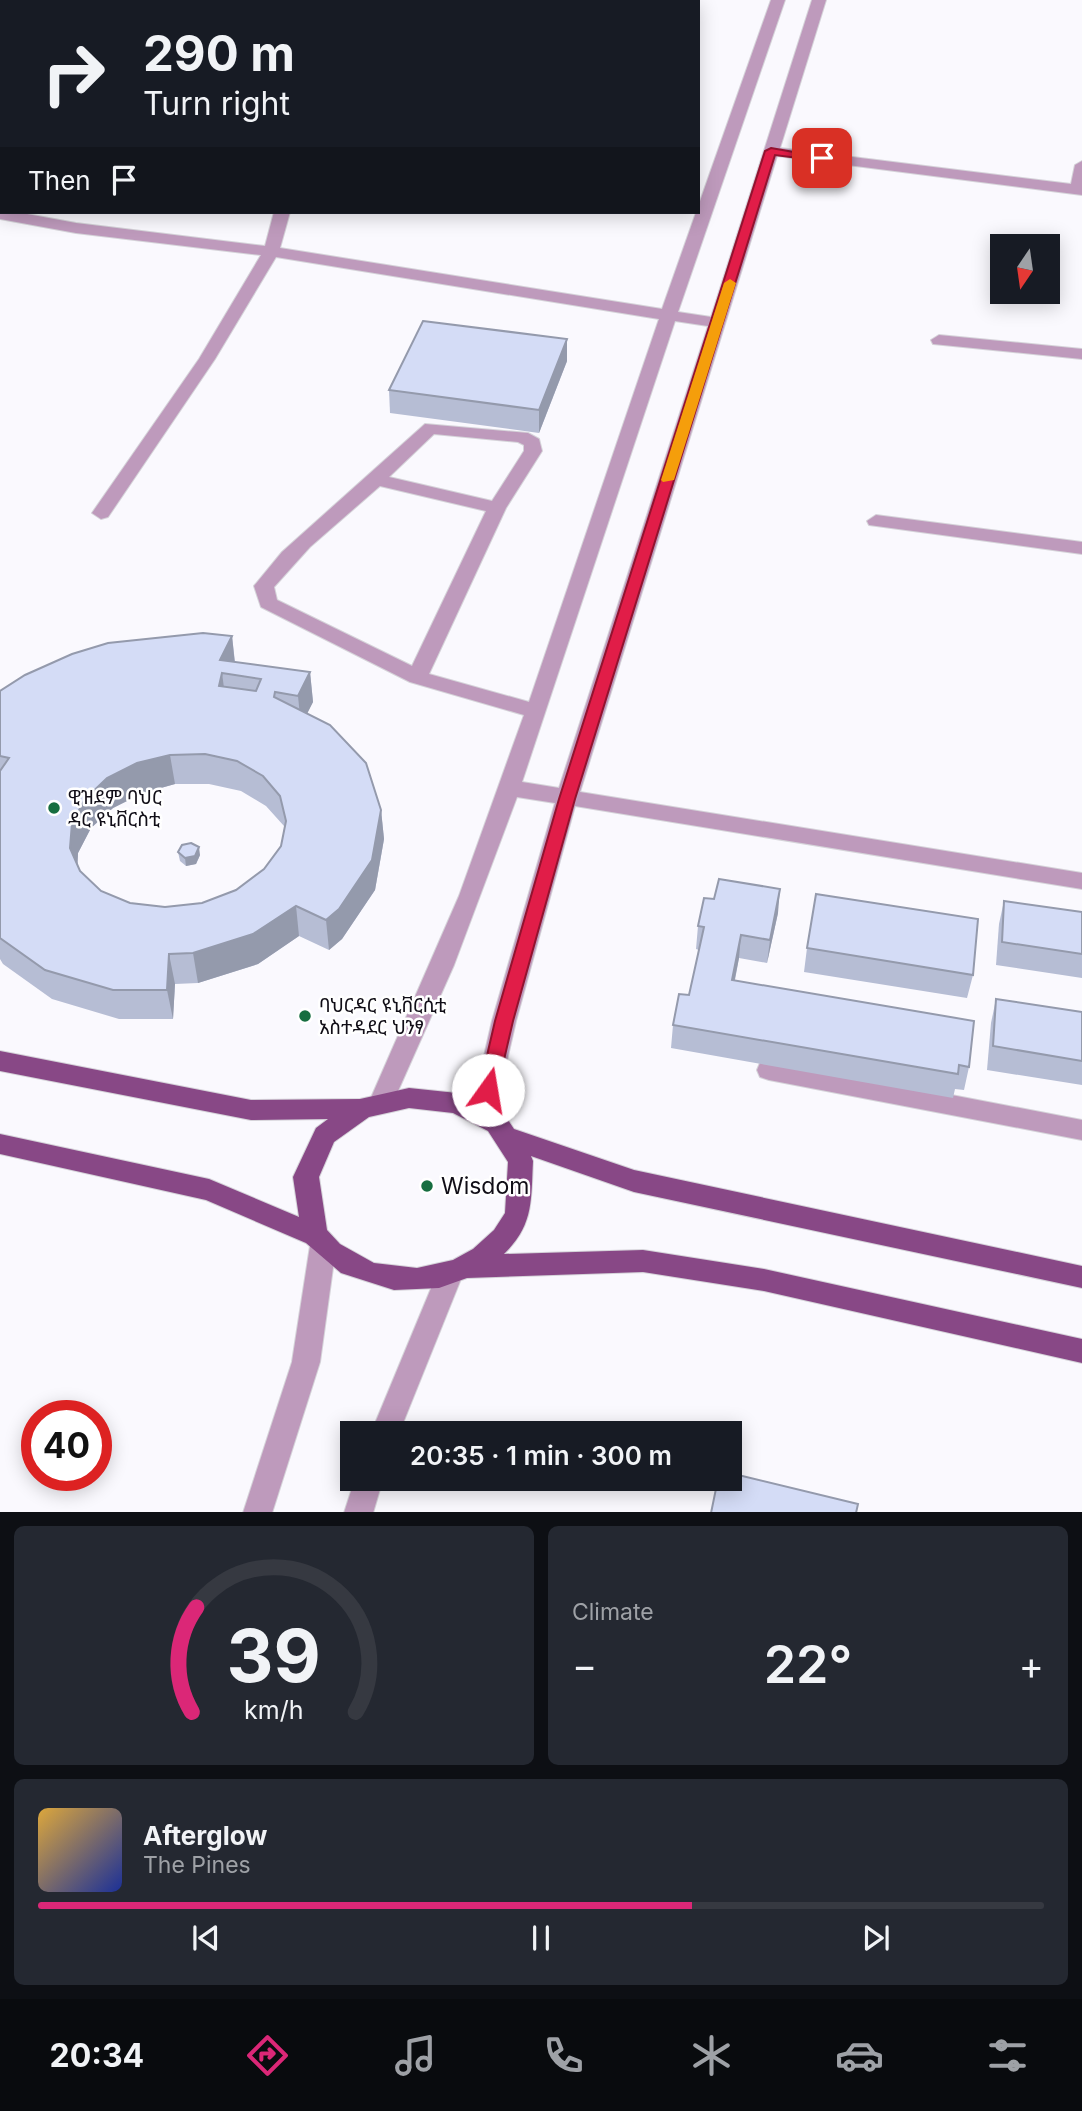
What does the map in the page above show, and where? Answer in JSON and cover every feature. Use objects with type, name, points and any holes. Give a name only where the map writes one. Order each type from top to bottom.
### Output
[{"type":"main road","points":[[0,1061],[251,1110],[370,1104],[408,1096],[435,1096],[459,1102],[483,1114],[509,1138],[522,1164],[524,1194],[515,1222],[496,1248],[459,1271]]},
{"type":"main road","points":[[319,1240],[304,1207],[304,1178],[313,1151],[333,1127],[370,1104]]},
{"type":"main road","points":[[509,1138],[634,1181],[1082,1277]]},
{"type":"main road","points":[[0,1144],[209,1191],[319,1240],[348,1265],[380,1278],[415,1281],[459,1271],[643,1261],[764,1280],[1082,1351]]},
{"type":"street","points":[[370,1104],[425,1011],[511,788],[667,317],[778,0]]},
{"type":"street","points":[[483,1114],[504,1021],[567,799],[819,0]]},
{"type":"street","points":[[771,151],[1080,190],[1082,165]]},
{"type":"street","points":[[0,214],[76,228],[271,251],[667,317],[718,323]]},
{"type":"street","points":[[101,513],[207,359],[271,251],[281,214]]},
{"type":"street","points":[[939,340],[1082,354]]},
{"type":"street","points":[[417,677],[497,508],[533,451],[533,443],[522,437],[431,428],[418,435],[376,480],[280,563],[264,586],[268,603],[417,677],[536,711]]},
{"type":"street","points":[[376,480],[497,508]]},
{"type":"street","points":[[876,521],[1082,548]]},
{"type":"street","points":[[511,788],[1082,881]]},
{"type":"street","points":[[769,1070],[1082,1130]]},
{"type":"street","points":[[257,1512],[289,1422],[306,1362],[319,1240]]},
{"type":"street","points":[[390,1421],[459,1271]]},
{"type":"street","points":[[358,1512],[365,1491]]},
{"type":"building","points":[[423,321],[567,339],[539,410],[389,390]]},
{"type":"building","points":[[203,633],[232,636],[220,660],[310,672],[298,696],[275,692],[274,697],[330,725],[366,763],[381,810],[372,860],[339,909],[326,920],[296,906],[253,934],[193,953],[169,954],[167,990],[113,990],[45,970],[0,938],[0,771],[9,758],[0,756],[0,691],[25,675],[72,654],[108,643]],"holes":[[[222,673],[261,679],[256,691],[219,686]],[[205,754],[237,761],[263,776],[280,796],[286,821],[281,846],[264,869],[236,890],[202,903],[165,907],[130,903],[101,891],[80,871],[70,848],[72,823],[85,799],[107,778],[137,763],[170,755]]]},
{"type":"building","points":[[191,843],[199,847],[195,856],[185,858],[178,852],[182,845]]},
{"type":"building","points":[[719,879],[780,889],[770,940],[741,935],[732,980],[974,1021],[969,1067],[959,1065],[958,1074],[673,1025],[679,994],[689,995],[704,927],[698,926],[704,898],[714,899]]},
{"type":"building","points":[[816,894],[978,919],[973,975],[807,948]]},
{"type":"building","points":[[1004,901],[1082,912],[1082,954],[1002,942]]},
{"type":"building","points":[[996,999],[1082,1012],[1082,1061],[993,1046]]},
{"type":"building","points":[[742,1476],[858,1504],[856,1512],[711,1512],[716,1491],[742,1491]]},
{"type":"slow traffic","points":[[668,480],[730,283]]},
{"type":"place","name":"ዊዝደም ባህር ዳር ዩኒቨርስቲ","points":[[54,808]]},
{"type":"place","name":"ባህርዳር ዩኒቨርሲቲ አስተዳደር ህንፃ","points":[[305,1016]]},
{"type":"place","name":"Wisdom","points":[[427,1186]]},
{"type":"route","points":[[488,1090],[504,1021],[567,799],[771,151],[822,158]]}]
